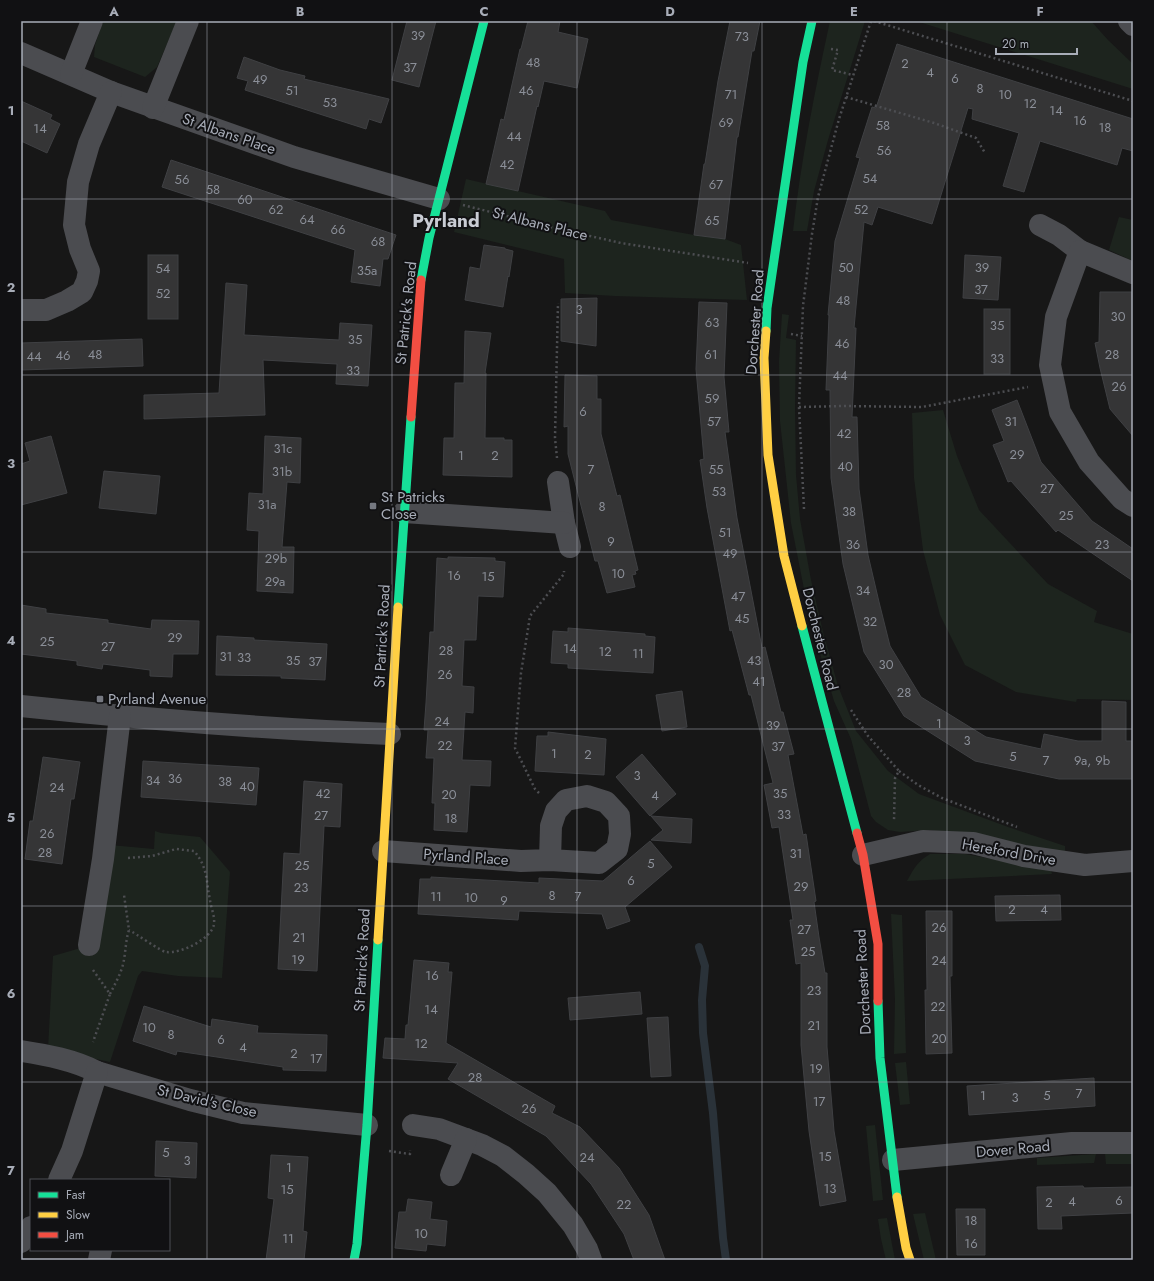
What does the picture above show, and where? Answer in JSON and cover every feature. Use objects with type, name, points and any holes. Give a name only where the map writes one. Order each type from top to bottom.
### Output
[{"type":"street","points":[[71,74],[92,21]]},
{"type":"street","points":[[153,108],[188,21]]},
{"type":"street","name":"St Patrick's Road","points":[[354,1260],[357,1244],[367,1125],[382,851],[420,285],[429,238],[484,21]]},
{"type":"street","name":"Dorchester Road","points":[[812,21],[803,62],[767,308],[764,358],[770,463],[784,556],[863,856],[878,944],[880,1058],[898,1202],[910,1260]]},
{"type":"street","points":[[1129,21],[1133,25]]},
{"type":"street","name":"St Albans Place","points":[[21,53],[111,92],[153,108],[294,157],[439,199]]},
{"type":"street","points":[[21,310],[46,310],[67,301],[82,292],[87,281],[89,271],[80,249],[74,225],[78,182],[89,144],[111,92]]},
{"type":"street","points":[[1040,225],[1059,235],[1080,251],[1133,274]]},
{"type":"street","points":[[1080,251],[1056,317],[1050,365],[1053,382],[1060,412],[1089,462],[1122,499],[1133,506]]},
{"type":"street","points":[[558,482],[564,523],[570,547]]},
{"type":"street","points":[[404,512],[564,523]]},
{"type":"street","points":[[21,706],[250,727],[390,734]]},
{"type":"street","points":[[89,945],[103,859],[120,716]]},
{"type":"street","name":"Pyrland Place","points":[[382,851],[521,861],[550,860],[599,864],[617,849],[620,834],[619,816],[606,802],[587,796],[566,800],[556,811]]},
{"type":"street","points":[[550,860],[551,826],[556,811]]},
{"type":"street","name":"Hereford Drive","points":[[863,856],[923,841],[972,843],[1024,856],[1085,865],[1133,861]]},
{"type":"street","name":"St David's Close","points":[[21,1051],[41,1054],[190,1100],[244,1113],[367,1125]]},
{"type":"street","points":[[59,1179],[72,1151],[91,1069]]},
{"type":"street","points":[[413,1125],[439,1129],[482,1145],[503,1156],[547,1193],[572,1226],[587,1249],[591,1260]]},
{"type":"street","points":[[451,1175],[466,1139]]},
{"type":"street","name":"Dover Road","points":[[893,1160],[1072,1143],[1133,1144]]},
{"type":"street","points":[[21,1242],[30,1228]]},
{"type":"path","points":[[804,510],[799,407],[803,306],[812,234],[818,197],[838,119],[871,21]]},
{"type":"path","points":[[874,21],[1133,101]]},
{"type":"path","points":[[846,97],[934,123],[976,138],[985,154]]},
{"type":"path","name":"St Albans Place","points":[[439,199],[621,243],[772,267]]},
{"type":"path","points":[[558,303],[555,438],[558,482]]},
{"type":"path","points":[[799,407],[922,407],[1053,382]]},
{"type":"path","points":[[556,811],[535,790],[515,748],[521,672],[530,616],[564,574],[570,547]]},
{"type":"path","points":[[851,709],[868,736],[899,771],[918,785],[942,798],[1023,829]]},
{"type":"path","points":[[896,848],[894,832],[895,778],[899,771]]},
{"type":"path","points":[[103,859],[118,862],[125,858],[152,856],[176,849],[194,851],[201,859],[207,877],[214,926],[206,937],[192,946],[176,952],[164,952],[129,930]]},
{"type":"path","points":[[91,1069],[110,994],[122,969],[126,948],[129,930],[123,888]]},
{"type":"path","points":[[89,945],[91,954],[90,966],[110,994]]},
{"type":"path","points":[[365,1149],[410,1154],[413,1125]]},
{"type":"shaded area","points":[[103,21],[177,21],[157,67],[145,77],[94,57],[95,45]]},
{"type":"shaded area","points":[[830,21],[865,21],[828,140],[814,191],[807,231],[793,231],[809,125]]},
{"type":"shaded area","points":[[916,21],[1091,21],[1133,64],[1133,89]]},
{"type":"shaded area","points":[[466,179],[605,211],[611,220],[725,239],[741,245],[747,300],[565,293],[564,259],[454,232]]},
{"type":"shaded area","points":[[1119,217],[1133,220],[1133,261],[1109,250]]},
{"type":"shaded area","points":[[782,314],[789,315],[786,338],[796,340],[796,475],[800,519],[811,580],[823,632],[838,686],[856,731],[888,771],[919,794],[1008,827],[1065,846],[1065,852],[929,830],[900,832],[888,830],[876,822],[871,816],[851,739],[834,701],[816,640],[791,523],[780,421],[779,362]]},
{"type":"shaded area","points":[[943,410],[957,456],[979,510],[1048,584],[1097,611],[1094,622],[1133,634],[1133,700],[1077,699],[1076,702],[1016,692],[965,665],[940,615],[923,550],[914,478],[912,413]]},
{"type":"shaded area","points":[[155,831],[200,837],[230,872],[222,978],[178,976],[142,971],[138,976],[110,1062],[48,1049],[53,956],[91,945],[110,845],[154,849]]},
{"type":"shaded area","points":[[930,854],[965,854],[1051,870],[1052,874],[907,881],[922,859]]},
{"type":"shaded area","points":[[891,914],[902,915],[906,1053],[894,1054],[895,999]]},
{"type":"shaded area","points":[[906,1062],[910,1104],[900,1105],[895,1063]]},
{"type":"shaded area","points":[[875,1125],[883,1200],[873,1201],[866,1126]]},
{"type":"shaded area","points":[[1096,1154],[1094,1163],[1037,1165],[1037,1158]]},
{"type":"shaded area","points":[[1105,1154],[1133,1154],[1133,1164],[1106,1164]]},
{"type":"shaded area","points":[[925,1213],[936,1260],[924,1260],[913,1214]]},
{"type":"shaded area","points":[[887,1218],[895,1260],[886,1260],[881,1239],[878,1219]]},
{"type":"building","points":[[407,21],[436,21],[419,87],[392,80]]},
{"type":"building","points":[[528,21],[560,21],[558,32],[588,39],[577,88],[544,81],[518,191],[486,184],[501,119],[504,120]]},
{"type":"building","points":[[730,21],[760,21],[754,51],[752,51],[737,137],[725,239],[694,235],[704,164]]},
{"type":"building","points":[[897,44],[1133,119],[1133,151],[1122,148],[1117,165],[1040,141],[1024,192],[1003,186],[1019,133],[972,119],[973,109],[968,108],[932,224],[878,207],[872,225],[864,222],[854,328],[856,328],[852,417],[857,417],[859,489],[868,555],[879,602],[890,646],[921,697],[986,737],[1041,749],[1044,734],[1078,741],[1102,741],[1102,701],[1126,702],[1126,741],[1133,741],[1133,779],[1059,779],[975,761],[904,716],[864,652],[843,564],[831,478],[830,390],[826,390],[828,315],[835,241],[860,158],[856,157],[872,107],[876,108]]},
{"type":"building","points":[[244,57],[280,70],[305,76],[304,79],[389,99],[381,123],[369,119],[366,129],[245,90],[248,81],[237,78]]},
{"type":"building","points":[[21,101],[52,115],[50,119],[60,124],[47,153],[21,141]]},
{"type":"building","points":[[171,160],[396,235],[388,259],[383,259],[380,286],[351,282],[355,250],[162,187]]},
{"type":"building","points":[[484,245],[505,248],[513,251],[503,307],[465,300],[470,267],[480,269]]},
{"type":"building","points":[[148,255],[178,255],[178,319],[148,319]]},
{"type":"building","points":[[965,255],[1001,257],[998,300],[963,298]]},
{"type":"building","points":[[226,283],[247,285],[244,335],[339,340],[340,323],[372,325],[368,386],[336,384],[337,364],[263,360],[265,415],[144,419],[144,395],[219,393]]},
{"type":"building","points":[[1100,292],[1132,292],[1133,436],[1110,409],[1100,368],[1095,343],[1099,342]]},
{"type":"building","points":[[597,298],[596,346],[561,341],[561,299]]},
{"type":"building","points":[[699,302],[727,303],[724,377],[729,432],[725,432],[737,518],[762,648],[765,647],[781,712],[783,712],[794,754],[788,755],[803,835],[806,834],[816,901],[814,902],[819,937],[825,973],[827,973],[827,1047],[834,1131],[846,1201],[820,1206],[809,1131],[801,1045],[801,963],[796,964],[790,920],[793,920],[779,827],[772,828],[764,785],[773,783],[751,695],[749,695],[732,630],[730,631],[707,508],[700,460],[704,459],[696,369]]},
{"type":"building","points":[[984,309],[1010,309],[1010,374],[984,374]]},
{"type":"building","points":[[465,331],[491,333],[485,373],[485,438],[504,438],[504,440],[512,440],[512,477],[443,475],[444,438],[454,438],[455,383],[464,383]]},
{"type":"building","points":[[142,339],[143,366],[21,370],[21,343]]},
{"type":"building","points":[[565,375],[597,376],[597,399],[601,399],[601,434],[617,496],[620,495],[638,570],[635,571],[636,574],[632,575],[635,587],[607,593],[598,561],[595,561],[568,454],[568,426],[564,427]]},
{"type":"building","points":[[1017,400],[1041,462],[1092,521],[1133,549],[1133,581],[1058,530],[1056,532],[1011,481],[1008,482],[993,445],[1004,441],[992,410]]},
{"type":"building","points":[[51,436],[67,493],[21,505],[21,464],[30,461],[25,443]]},
{"type":"building","points":[[265,436],[301,438],[300,483],[287,482],[282,547],[294,547],[293,593],[257,591],[259,531],[247,530],[249,493],[263,494]]},
{"type":"building","points":[[104,471],[160,476],[156,514],[99,508]]},
{"type":"building","points":[[448,557],[495,558],[495,561],[505,562],[503,597],[478,596],[476,640],[464,640],[462,686],[474,687],[473,713],[465,712],[462,760],[491,761],[490,786],[470,785],[467,832],[434,830],[435,803],[432,803],[434,758],[426,758],[428,730],[424,730],[430,632],[434,632],[437,558],[448,559]]},
{"type":"building","points":[[21,605],[46,609],[46,613],[108,620],[108,623],[151,629],[152,620],[199,621],[198,654],[173,654],[172,677],[150,676],[150,670],[103,664],[102,669],[77,665],[77,661],[21,654]]},
{"type":"building","points":[[568,628],[645,634],[645,636],[655,637],[653,673],[568,668],[568,664],[551,663],[553,631],[568,632]]},
{"type":"building","points":[[217,636],[254,638],[254,640],[327,644],[325,680],[281,678],[281,676],[216,675]]},
{"type":"building","points":[[682,691],[687,727],[662,731],[656,695]]},
{"type":"building","points":[[548,732],[606,739],[604,775],[535,771],[537,736],[548,736]]},
{"type":"building","points":[[642,754],[676,794],[650,816],[616,777]]},
{"type":"building","points":[[43,757],[80,762],[74,799],[71,799],[62,864],[25,859],[30,821],[33,821]]},
{"type":"building","points":[[143,761],[259,768],[256,805],[141,797]]},
{"type":"building","points":[[304,781],[342,784],[340,827],[324,826],[317,971],[278,969],[284,853],[300,854]]},
{"type":"building","points":[[651,816],[692,819],[691,843],[651,840],[663,830]]},
{"type":"building","points":[[650,841],[672,867],[625,907],[630,921],[607,929],[602,914],[519,911],[518,920],[418,914],[420,879],[431,879],[431,877],[539,883],[539,878],[603,881]]},
{"type":"building","points":[[1060,895],[1061,920],[996,921],[995,896]]},
{"type":"building","points":[[926,911],[952,911],[952,976],[950,976],[952,1053],[926,1054]]},
{"type":"building","points":[[414,960],[449,963],[448,972],[452,972],[446,1043],[555,1106],[552,1113],[580,1127],[619,1168],[649,1215],[665,1260],[634,1260],[624,1234],[591,1184],[546,1136],[448,1079],[458,1063],[383,1058],[385,1038],[405,1039],[406,1025],[408,1025]]},
{"type":"building","points":[[640,992],[642,1014],[570,1020],[568,998]]},
{"type":"building","points":[[144,1006],[211,1027],[212,1019],[258,1026],[257,1033],[327,1035],[326,1071],[283,1070],[283,1067],[177,1051],[176,1055],[133,1041]]},
{"type":"building","points":[[668,1017],[671,1076],[651,1077],[647,1018]]},
{"type":"building","points":[[1094,1078],[1095,1106],[969,1115],[967,1086]]},
{"type":"building","points":[[156,1141],[197,1143],[196,1178],[155,1176]]},
{"type":"building","points":[[271,1155],[308,1157],[303,1231],[307,1232],[304,1260],[266,1260],[274,1199],[268,1198]]},
{"type":"building","points":[[1083,1186],[1084,1188],[1133,1187],[1133,1213],[1061,1216],[1062,1229],[1038,1229],[1037,1187]]},
{"type":"building","points":[[408,1199],[432,1202],[430,1219],[447,1221],[445,1246],[427,1244],[426,1251],[395,1248],[399,1212],[406,1212]]},
{"type":"building","points":[[956,1209],[985,1209],[985,1255],[957,1255]]},
{"type":"waterway","points":[[699,947],[705,966],[702,1000],[703,1033],[713,1113],[726,1260]]},
{"type":"traffic: fast","points":[[421,280],[429,238],[484,21]]},
{"type":"traffic: fast","points":[[766,331],[767,308],[803,62],[812,21]]},
{"type":"traffic: fast","points":[[398,607],[411,417]]},
{"type":"traffic: fast","points":[[802,626],[857,833]]},
{"type":"traffic: fast","points":[[354,1260],[357,1244],[367,1125],[378,940]]},
{"type":"traffic: fast","points":[[878,1001],[880,1058],[897,1197]]},
{"type":"traffic: slow","points":[[766,331],[764,358],[768,455],[784,556],[802,626]]},
{"type":"traffic: slow","points":[[378,940],[398,607]]},
{"type":"traffic: slow","points":[[897,1197],[906,1248],[910,1260]]},
{"type":"traffic: jam","points":[[411,417],[421,280]]},
{"type":"traffic: jam","points":[[857,833],[863,855],[878,944],[878,1001]]},
{"type":"place","name":"St Patricks Close","points":[[373,506]]},
{"type":"place","name":"Pyrland Avenue","points":[[100,699]]},
{"type":"district","name":"Pyrland","points":[[446,220]]}]
